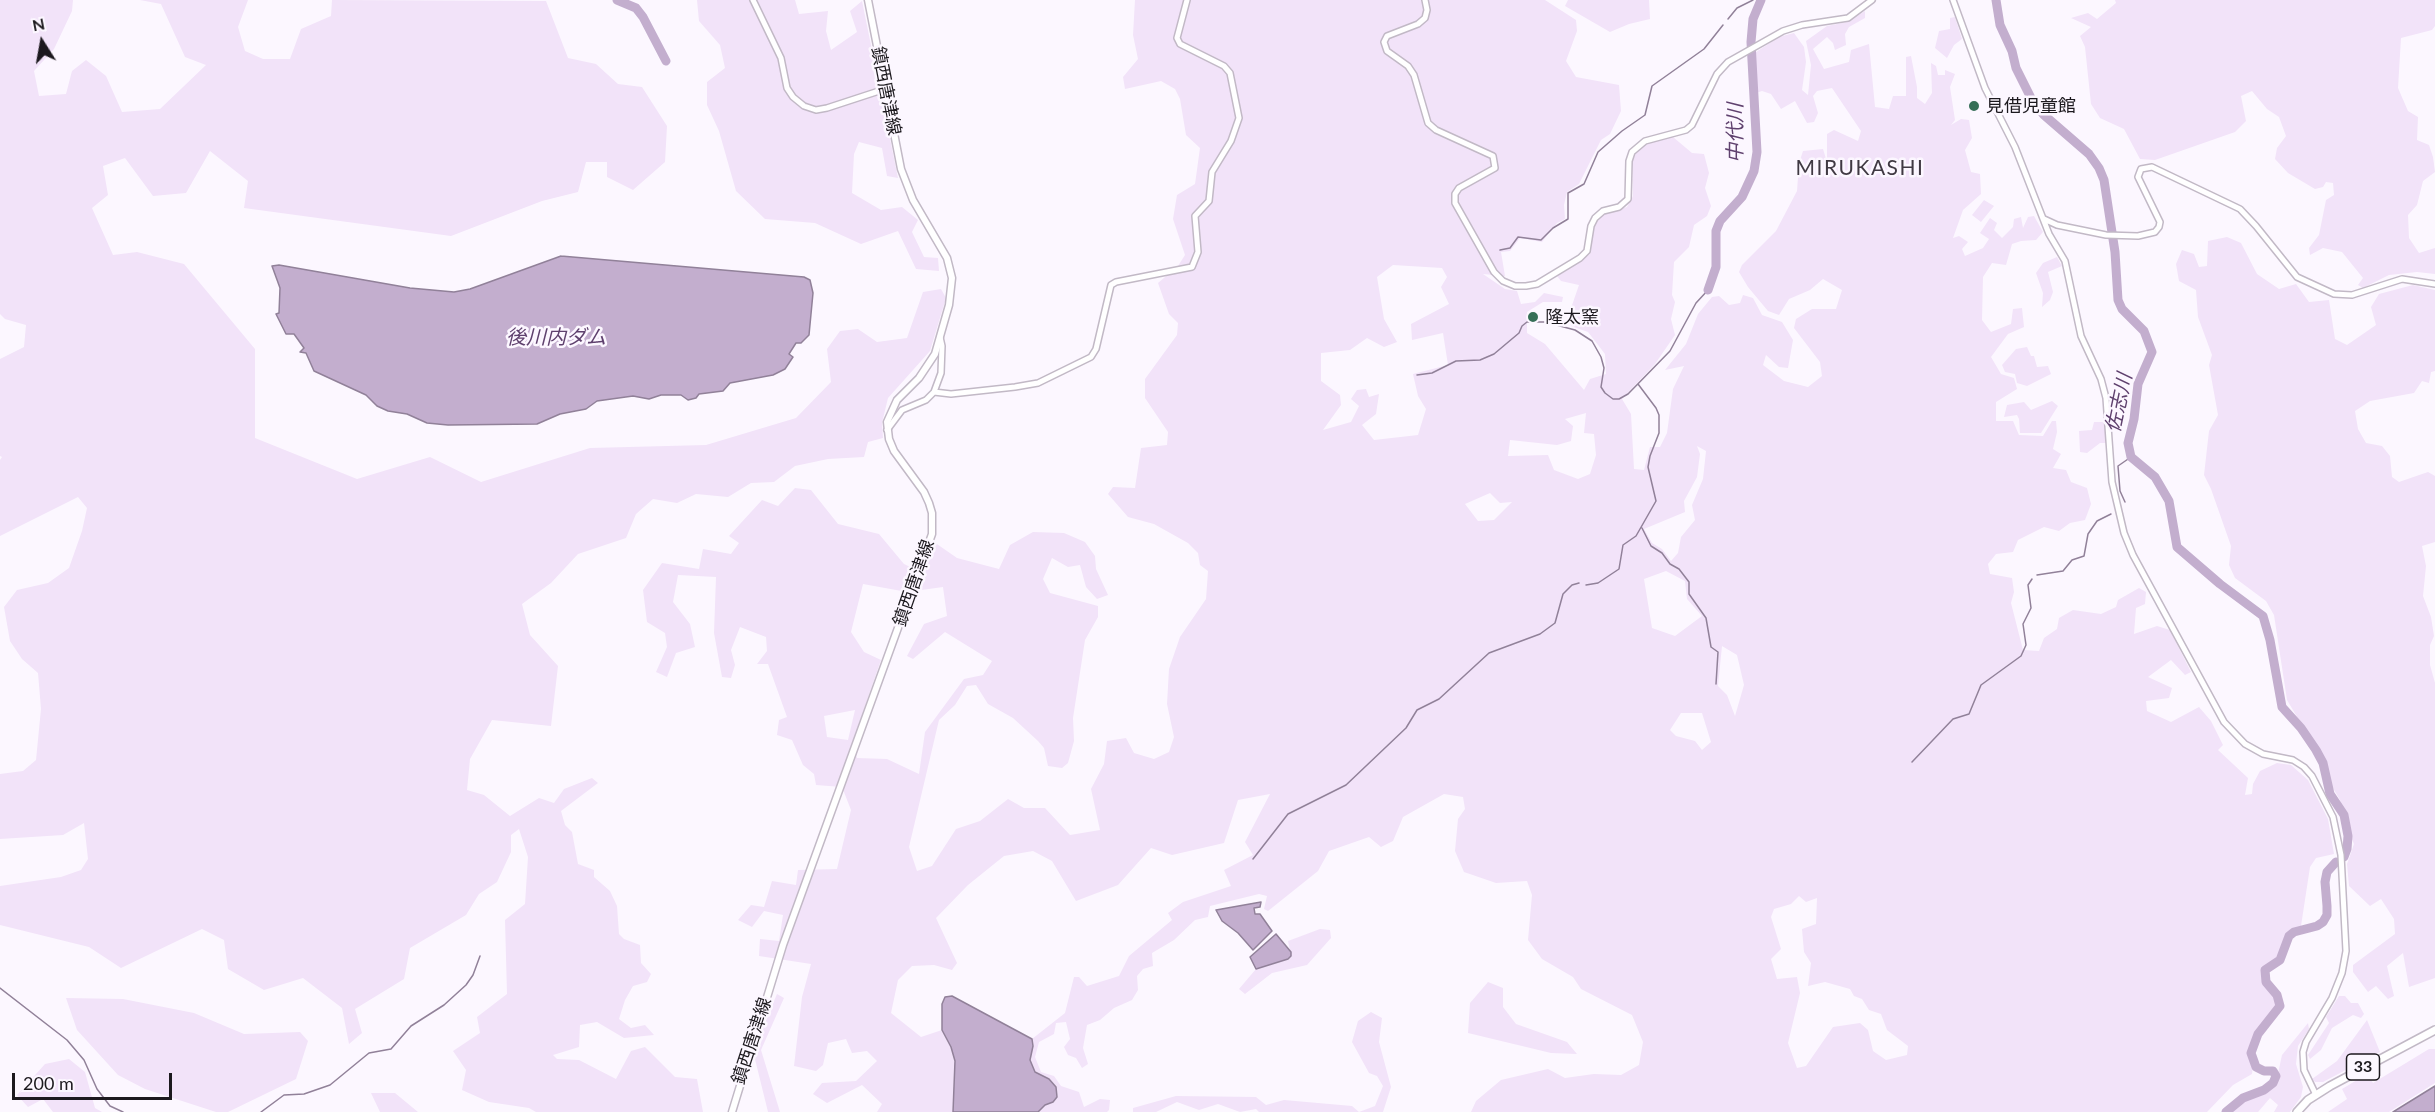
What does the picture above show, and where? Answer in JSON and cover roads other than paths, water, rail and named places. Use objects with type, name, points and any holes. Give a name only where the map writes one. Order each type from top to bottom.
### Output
[{"type":"main road","name":"鎮西唐津線","points":[[732,1112],[783,945],[932,534],[932,513],[929,503],[894,451],[887,430],[891,409],[930,365],[949,305],[950,269],[908,189],[901,169],[868,0]]},
{"type":"main road","name":"33","points":[[2297,1112],[2316,1095],[2396,1049],[2435,1030]]},
{"type":"street","points":[[753,0],[781,58],[787,88],[793,98],[804,106],[816,110],[827,108],[885,87]]},
{"type":"street","points":[[934,392],[951,394],[1015,387],[1038,382],[1091,357],[1096,349],[1111,285],[1116,282],[1192,267],[1196,260],[1195,216],[1209,201],[1212,172],[1232,141],[1239,118],[1230,73],[1224,66],[1180,44],[1177,38],[1187,0]]},
{"type":"street","points":[[1425,0],[1427,10],[1425,18],[1418,24],[1387,36],[1384,42],[1387,51],[1408,66],[1414,75],[1428,123],[1436,130],[1493,156],[1495,168],[1459,188],[1455,194],[1455,203],[1494,272],[1503,281],[1515,286],[1526,286],[1537,284],[1580,258],[1587,251],[1591,226],[1595,218],[1603,211],[1619,207],[1628,199],[1629,161],[1632,152],[1645,141],[1686,130],[1692,124],[1717,74],[1728,62],[1783,31],[1802,25],[1848,18],[1872,0]]},
{"type":"street","points":[[1953,0],[1978,72],[2015,147],[2044,219],[2065,261],[2081,336],[2103,388],[2112,482],[2124,533],[2133,555],[2224,722],[2245,744],[2262,754],[2293,760],[2304,767],[2312,776],[2333,817],[2341,855],[2346,951],[2342,973],[2332,998],[2306,1042],[2303,1052],[2304,1070],[2316,1095]]},
{"type":"street","points":[[2044,219],[2057,225],[2106,235],[2148,235],[2159,227],[2158,213],[2138,177],[2141,169],[2152,167],[2240,209],[2297,278],[2334,294],[2352,296],[2402,279],[2435,284]]},
{"type":"street","points":[[887,430],[902,410],[926,400],[934,392],[941,373],[940,338]]},
{"type":"water","name":"後川内ダム","points":[[561,256],[804,277],[810,280],[813,293],[809,335],[801,343],[796,343],[789,354],[793,357],[785,369],[773,375],[730,383],[723,391],[699,394],[696,398],[688,400],[681,395],[661,395],[649,399],[633,396],[597,401],[586,409],[560,414],[537,424],[448,425],[427,423],[407,414],[388,411],[377,406],[366,395],[314,371],[306,353],[300,352],[304,348],[294,334],[286,334],[276,314],[279,313],[280,288],[272,266],[279,265],[410,288],[454,292],[470,289]]},
{"type":"water","points":[[1261,902],[1260,907],[1254,908],[1255,914],[1260,914],[1272,931],[1253,950],[1238,933],[1222,921],[1216,910]]},
{"type":"water","points":[[1276,934],[1291,952],[1291,956],[1256,969],[1250,957]]},
{"type":"water","points":[[952,996],[1032,1039],[1030,1060],[1035,1072],[1049,1079],[1056,1087],[1057,1097],[1053,1102],[1045,1105],[1038,1112],[953,1112],[955,1061],[942,1030],[942,1004],[945,997]]},
{"type":"water","points":[[2435,1086],[2435,1112],[2393,1112]]},
{"type":"waterway","points":[[617,0],[636,8],[666,61]]},
{"type":"waterway","points":[[1728,19],[1737,8],[1753,0]]},
{"type":"waterway","name":"中代川","points":[[1708,290],[1716,267],[1716,231],[1720,221],[1742,197],[1754,171],[1757,152],[1751,42],[1753,19],[1761,0]]},
{"type":"waterway","name":"佐志川","points":[[1996,0],[2000,25],[2012,51],[2016,68],[2033,102],[2044,115],[2089,154],[2104,180],[2115,252],[2118,300],[2122,309],[2144,331],[2152,352],[2138,384],[2134,419],[2128,443],[2131,457],[2155,477],[2169,501],[2177,547],[2220,584],[2263,616],[2270,640],[2282,707],[2301,728],[2316,750],[2323,763],[2330,794],[2344,815],[2348,836],[2344,857]]},
{"type":"waterway","points":[[1500,250],[1510,248],[1518,237],[1541,240],[1553,228],[1568,219],[1568,193],[1584,184],[1598,152],[1645,115],[1652,86],[1704,49],[1723,25]]},
{"type":"waterway","points":[[1417,375],[1432,373],[1456,361],[1480,360],[1494,354],[1519,333],[1527,322],[1545,322],[1575,330],[1592,341],[1604,368],[1601,387],[1613,399],[1619,399],[1628,394],[1670,351],[1696,303],[1708,290]]},
{"type":"waterway","points":[[1586,585],[1598,583],[1619,569],[1623,545],[1636,536],[1656,501],[1648,467],[1659,433],[1659,415],[1638,384]]},
{"type":"waterway","points":[[2125,502],[2120,491],[2118,466],[2131,457]]},
{"type":"waterway","points":[[2037,575],[2063,571],[2072,560],[2084,556],[2088,534],[2097,521],[2111,514]]},
{"type":"waterway","points":[[1642,528],[1651,546],[1662,553],[1670,564],[1679,569],[1689,582],[1689,594],[1706,618],[1711,647],[1718,652],[1716,684]]},
{"type":"waterway","points":[[1912,762],[1953,719],[1969,714],[1981,685],[2021,656],[2026,645],[2023,624],[2031,608],[2028,585],[2032,579]]},
{"type":"waterway","points":[[1253,859],[1288,814],[1346,785],[1406,728],[1417,710],[1439,699],[1489,653],[1540,634],[1555,623],[1563,594],[1572,585],[1579,583]]},
{"type":"waterway","name":"佐志川","points":[[2226,1112],[2243,1098],[2264,1090],[2273,1083],[2276,1076],[2273,1071],[2264,1071],[2256,1067],[2251,1053],[2258,1034],[2280,1006],[2277,995],[2266,982],[2265,970],[2280,960],[2289,936],[2323,922],[2327,915],[2325,882],[2327,872],[2336,862]]},
{"type":"waterway","points":[[261,1112],[284,1095],[304,1094],[330,1085],[369,1053],[391,1049],[411,1026],[444,1005],[466,985],[473,975],[480,956]]},
{"type":"waterway","points":[[0,988],[67,1040],[84,1060],[97,1089],[110,1106],[123,1112]]},
{"type":"place","name":"見借児童館","points":[[1974,106]]},
{"type":"place","name":"隆太窯","points":[[1533,317]]},
{"type":"district","name":"MIRUKASHI","points":[[1860,168]]}]
